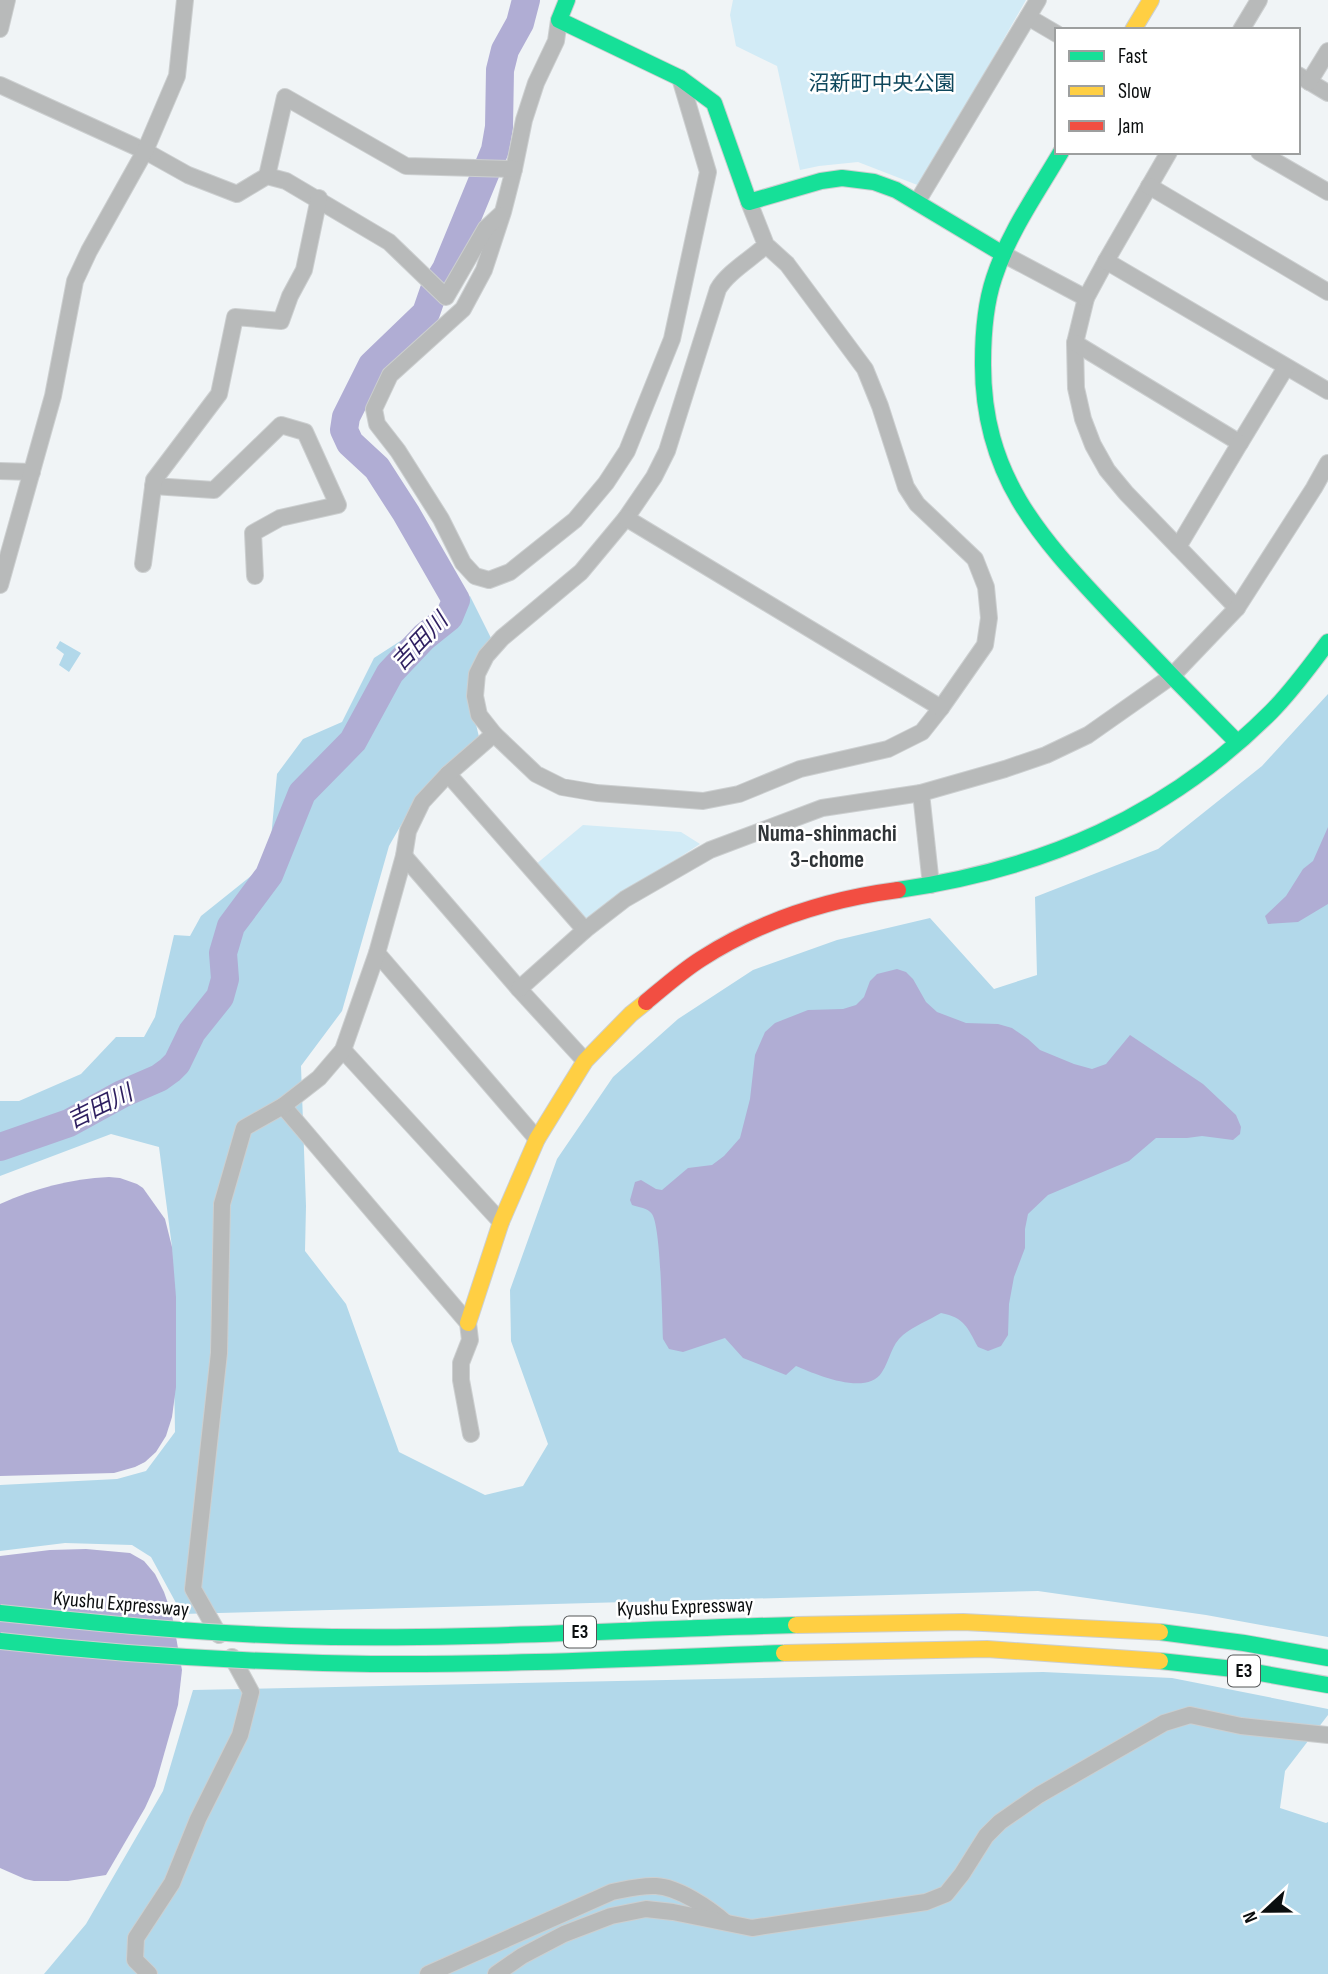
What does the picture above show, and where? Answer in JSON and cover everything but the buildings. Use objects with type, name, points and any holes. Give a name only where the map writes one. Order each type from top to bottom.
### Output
[{"type":"main road","points":[[567,0],[559,20],[680,78],[714,103],[749,202],[821,181],[842,178],[874,182],[897,190],[1003,254]]},
{"type":"main road","points":[[1134,28],[1151,0]]},
{"type":"main road","points":[[1060,154],[1003,254],[992,289],[982,351],[985,399],[997,453],[1013,492],[1034,526],[1061,560],[1237,742]]},
{"type":"main road","points":[[468,1323],[501,1222],[537,1139],[585,1061],[631,1014],[671,980],[737,939],[802,911],[881,892],[932,885],[1031,861],[1101,833],[1147,809],[1192,780],[1271,712],[1328,642]]},
{"type":"main road","name":"Kyushu Expressway","points":[[0,1613],[167,1630],[293,1636],[491,1636],[748,1626],[963,1622],[1160,1632],[1328,1658]]},
{"type":"main road","name":"E3","points":[[0,1640],[58,1648],[294,1664],[627,1660],[762,1653],[963,1649],[1040,1651],[1243,1670],[1328,1685]]},
{"type":"street","points":[[0,29],[7,0]]},
{"type":"street","points":[[0,584],[53,396],[75,281],[145,151],[177,76],[185,0]]},
{"type":"street","points":[[917,202],[1038,0]]},
{"type":"street","points":[[1242,28],[1259,0]]},
{"type":"street","points":[[1028,17],[1055,33]]},
{"type":"street","points":[[559,20],[556,41],[536,83],[524,120],[503,212],[484,270],[463,309],[390,375],[374,409],[377,424],[442,519],[463,563],[475,576],[489,579],[510,572],[575,520],[606,483],[627,451],[672,339],[708,172],[680,78]]},
{"type":"street","points":[[1328,51],[1304,78],[1328,93]]},
{"type":"street","points":[[0,85],[145,151],[188,175],[237,194],[267,176],[286,181],[319,198],[389,242],[446,297],[486,228],[503,212]]},
{"type":"street","points":[[267,176],[285,97],[406,166],[514,169]]},
{"type":"street","points":[[1168,154],[1086,299],[1075,343],[1076,388],[1083,419],[1107,470],[1237,608]]},
{"type":"street","points":[[1262,154],[1328,192]]},
{"type":"street","points":[[1149,187],[1328,292]]},
{"type":"street","points":[[144,564],[154,480],[219,394],[235,317],[281,321],[304,270],[319,198]]},
{"type":"street","points":[[749,202],[766,245],[787,264],[865,369],[906,487],[917,505],[975,559],[986,587],[989,618],[985,645],[922,732],[888,749],[800,769],[739,794],[703,801],[597,793],[562,787],[537,774],[494,734],[479,715],[475,696],[477,674],[486,656],[502,638],[581,572],[626,518],[654,477],[667,451],[718,289],[724,278],[766,245]]},
{"type":"street","points":[[1003,254],[1086,299]]},
{"type":"street","points":[[1106,261],[1328,391]]},
{"type":"street","points":[[1075,343],[1240,443]]},
{"type":"street","points":[[1178,547],[1286,367]]},
{"type":"street","points":[[153,486],[214,490],[281,425],[305,432],[338,505],[280,518],[253,533],[255,576]]},
{"type":"street","points":[[519,989],[585,930],[625,899],[710,850],[822,808],[921,793],[1005,769],[1045,755],[1088,735],[1172,677],[1237,608],[1328,463]]},
{"type":"street","points":[[0,471],[32,472]]},
{"type":"street","points":[[626,518],[941,708]]},
{"type":"street","points":[[149,1974],[135,1960],[136,1938],[172,1882],[198,1819],[240,1735],[251,1692],[193,1589],[219,1353],[222,1203],[244,1129],[283,1106],[319,1078],[343,1049],[377,953],[404,856],[408,831],[422,802],[448,774],[494,734]]},
{"type":"street","points":[[448,774],[585,930]]},
{"type":"street","points":[[921,793],[932,885]]},
{"type":"street","points":[[404,856],[585,1061]]},
{"type":"street","points":[[377,953],[537,1139]]},
{"type":"street","points":[[343,1049],[501,1222]]},
{"type":"street","points":[[283,1106],[468,1323],[470,1340],[461,1363],[461,1380],[471,1434]]},
{"type":"street","points":[[496,1974],[522,1956],[564,1934],[611,1916],[646,1909],[752,1928],[926,1902],[946,1894],[986,1836],[1000,1822],[1039,1795],[1164,1723],[1190,1715],[1241,1726],[1328,1735]]},
{"type":"street","points":[[428,1974],[612,1892],[644,1886],[660,1886],[677,1892],[709,1908],[727,1924]]},
{"type":"green space","name":"沼新町中央公園","points":[[733,0],[1026,0],[920,186],[858,162],[800,170],[777,66],[736,46],[730,15]]},
{"type":"green space","points":[[583,825],[681,832],[700,844],[634,887],[586,923],[535,865]]},
{"type":"shaded area","points":[[470,596],[491,638],[479,658],[471,703],[479,737],[417,797],[389,846],[342,1011],[301,1066],[305,1251],[346,1304],[399,1452],[485,1495],[523,1486],[548,1444],[511,1341],[510,1290],[557,1159],[613,1077],[678,1019],[753,970],[837,940],[930,918],[994,989],[1037,975],[1035,897],[1158,849],[1262,766],[1328,694],[1328,1637],[1206,1615],[1038,1591],[182,1614],[151,1557],[132,1545],[65,1543],[0,1551],[0,1485],[117,1479],[146,1471],[175,1432],[172,1247],[159,1147],[111,1134],[0,1176],[0,1101],[19,1101],[81,1074],[116,1037],[144,1037],[155,1017],[174,935],[190,936],[201,916],[256,872],[270,849],[277,774],[303,739],[342,722],[374,658]]},
{"type":"shaded area","points":[[60,641],[81,653],[69,672],[59,665],[64,654],[56,648]]},
{"type":"shaded area","points":[[1328,827],[1328,904],[1298,922],[1268,924],[1265,916],[1286,896],[1303,869],[1313,861]]},
{"type":"shaded area","points":[[897,969],[906,972],[913,979],[926,1002],[937,1012],[966,1023],[998,1024],[1012,1028],[1040,1050],[1074,1064],[1092,1069],[1106,1064],[1130,1035],[1203,1084],[1236,1115],[1241,1127],[1240,1134],[1233,1140],[1202,1136],[1156,1138],[1129,1161],[1048,1195],[1028,1214],[1025,1248],[1014,1277],[1009,1304],[1008,1335],[1001,1346],[988,1351],[978,1347],[960,1321],[941,1313],[903,1335],[896,1343],[882,1372],[865,1383],[840,1381],[796,1366],[786,1375],[743,1358],[725,1338],[683,1352],[669,1349],[663,1339],[655,1222],[650,1212],[632,1205],[630,1200],[635,1182],[641,1180],[662,1190],[688,1168],[712,1165],[724,1156],[740,1138],[750,1099],[755,1055],[765,1032],[775,1023],[808,1010],[843,1009],[856,1005],[864,997],[870,981],[877,974]]},
{"type":"shaded area","points":[[109,1177],[120,1178],[143,1188],[165,1219],[172,1247],[176,1297],[176,1387],[166,1436],[156,1452],[145,1462],[114,1473],[0,1476],[0,1204],[53,1185]]},
{"type":"shaded area","points":[[86,1549],[130,1553],[144,1561],[155,1574],[172,1615],[182,1670],[178,1705],[155,1786],[106,1875],[68,1881],[34,1881],[0,1868],[0,1556]]},
{"type":"shaded area","points":[[1043,1672],[1172,1678],[1328,1709],[1328,1715],[1285,1771],[1280,1808],[1328,1822],[1328,1974],[44,1974],[86,1924],[163,1791],[193,1690]]},
{"type":"waterway","name":"吉田川","points":[[0,1147],[69,1123],[122,1094],[159,1078],[177,1063],[192,1032],[220,997],[225,979],[223,953],[231,926],[269,875],[302,793],[353,741],[390,673],[424,637],[449,617],[456,600],[377,468],[350,443],[344,430],[346,417],[372,365],[426,313],[435,287],[446,269],[495,150],[499,127],[500,70],[505,50],[520,23],[526,0]]},
{"type":"traffic: fast","points":[[567,0],[559,20],[680,78],[714,103],[749,202],[821,181],[842,178],[874,182],[896,190],[1003,254]]},
{"type":"traffic: fast","points":[[1060,154],[1007,245],[988,299],[983,362],[985,403],[993,440],[1005,473],[1040,532],[1130,633],[1237,742]]},
{"type":"traffic: fast","points":[[898,890],[951,881],[1052,852],[1145,809],[1189,781],[1231,749],[1279,704],[1328,642]]},
{"type":"traffic: fast","points":[[0,1613],[218,1633],[354,1637],[480,1636],[796,1625]]},
{"type":"traffic: fast","points":[[1160,1632],[1328,1658]]},
{"type":"traffic: fast","points":[[0,1641],[185,1657],[371,1664],[526,1662],[784,1653]]},
{"type":"traffic: fast","points":[[1160,1661],[1243,1670],[1328,1685]]},
{"type":"traffic: slow","points":[[1134,28],[1151,0]]},
{"type":"traffic: slow","points":[[468,1323],[501,1222],[537,1139],[585,1061],[646,1002]]},
{"type":"traffic: slow","points":[[796,1625],[963,1622],[1160,1632]]},
{"type":"traffic: slow","points":[[784,1653],[987,1649],[1160,1661]]},
{"type":"traffic: jam","points":[[646,1002],[694,964],[747,933],[821,906],[898,890]]},
{"type":"district","name":"Numa-shinmachi 3-chome","points":[[827,847]]}]
